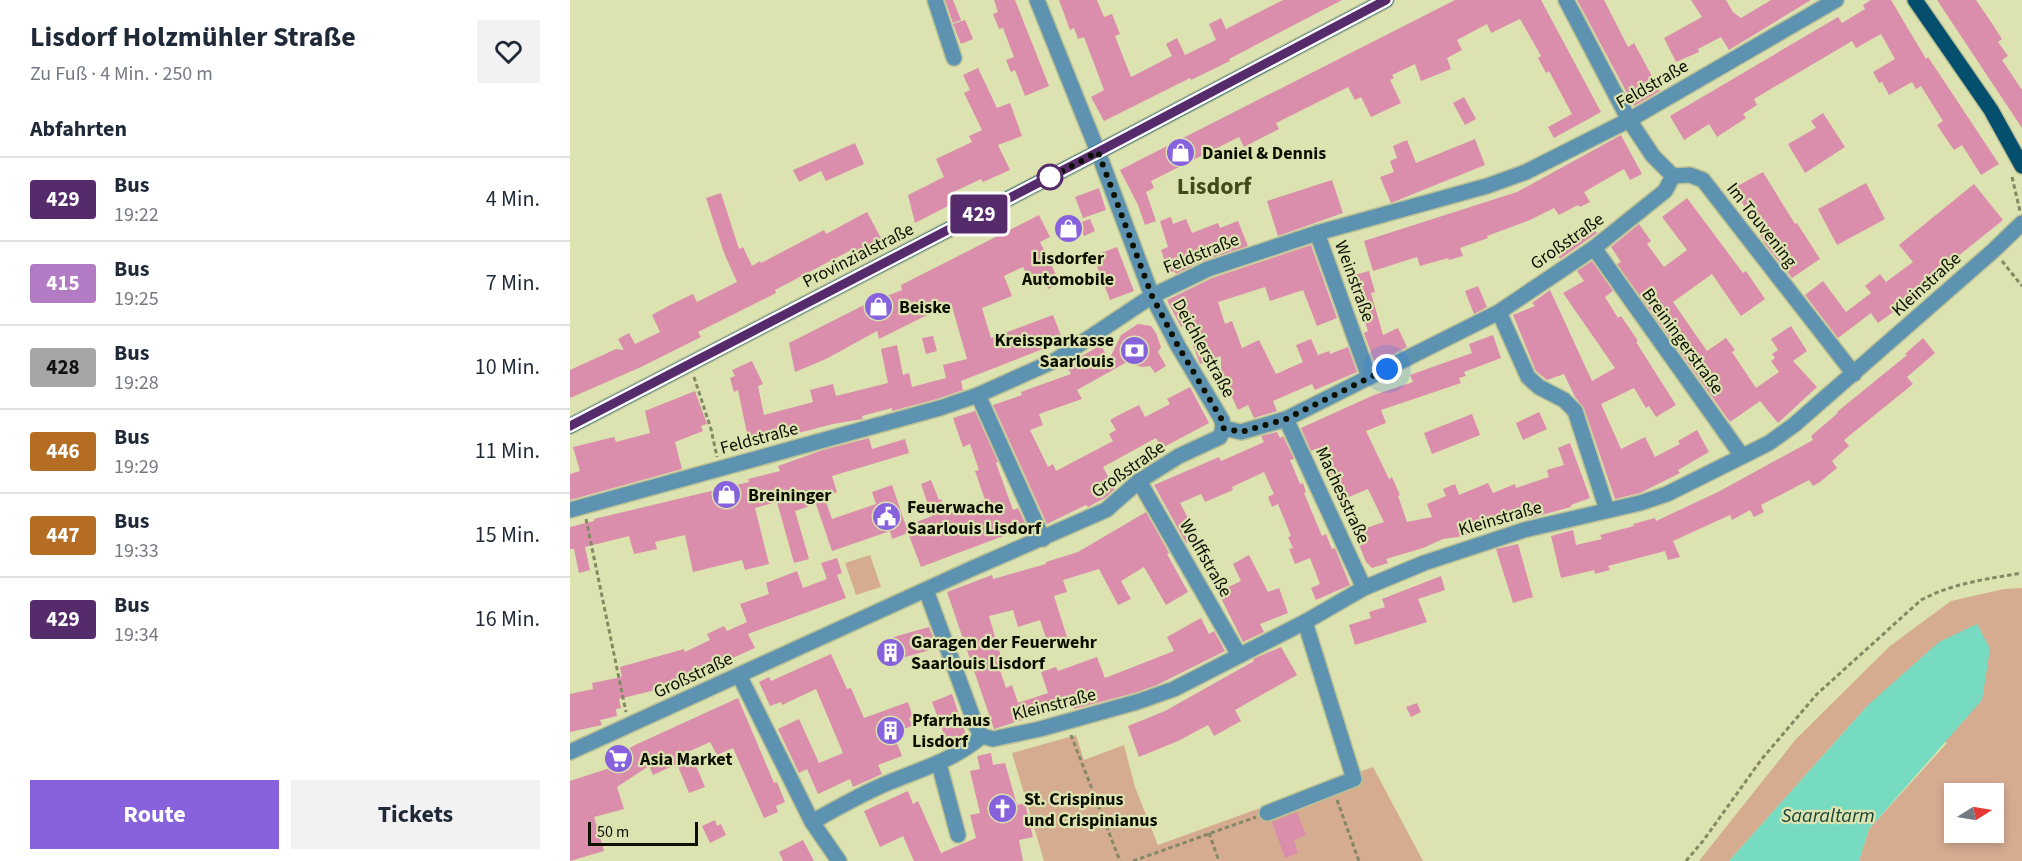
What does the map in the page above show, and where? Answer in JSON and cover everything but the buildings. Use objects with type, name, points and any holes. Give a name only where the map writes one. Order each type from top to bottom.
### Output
[{"type":"main road","name":"Provinzialstraße","points":[[570,426],[1386,0]]},
{"type":"main road","points":[[1915,0],[1991,110],[2022,166]]},
{"type":"street","points":[[935,0],[954,58]]},
{"type":"street","name":"Deichlerstraße","points":[[1037,0],[1098,152],[1152,296],[1178,346],[1222,420],[1223,428]]},
{"type":"street","points":[[1566,0],[1629,120],[1653,156],[1673,176]]},
{"type":"street","name":"Feldstraße","points":[[577,508],[940,408],[978,395],[1056,360],[1152,296],[1208,269],[1317,233],[1486,186],[1526,172],[1629,120],[1836,0]]},
{"type":"street","name":"Im Touvening","points":[[1673,176],[1690,174],[1703,180],[1854,374]]},
{"type":"street","name":"Großstraße","points":[[570,752],[1106,510],[1139,481],[1179,456],[1220,437],[1223,428],[1241,432],[1286,419],[1499,312],[1594,248],[1665,191],[1673,176]]},
{"type":"street","name":"Kleinstraße","points":[[982,736],[993,739],[1137,702],[1174,688],[1305,622],[1364,588],[1424,563],[1524,530],[1667,494],[1769,443],[1794,425],[2022,223]]},
{"type":"street","name":"Weinstraße","points":[[1317,233],[1369,377]]},
{"type":"street","name":"Breiningerstraße","points":[[1594,248],[1742,456]]},
{"type":"street","points":[[1499,312],[1528,377],[1539,387],[1564,400],[1575,411],[1607,510]]},
{"type":"street","points":[[978,395],[1043,539]]},
{"type":"street","name":"Machesstraße","points":[[1286,419],[1364,588]]},
{"type":"street","name":"Wolffstraße","points":[[1139,481],[1239,655]]},
{"type":"street","points":[[812,822],[856,797],[939,764],[969,747],[982,736],[976,726],[926,590]]},
{"type":"street","points":[[1267,813],[1354,779],[1305,622]]},
{"type":"street","points":[[739,675],[812,822],[839,861]]},
{"type":"street","points":[[939,764],[958,835]]},
{"type":"path","points":[[1994,250],[2022,286]]},
{"type":"path","points":[[690,364],[711,429],[719,468]]},
{"type":"path","points":[[577,508],[629,726]]},
{"type":"path","points":[[1686,861],[1761,760],[1817,694],[1921,600],[1939,590],[2022,573]]},
{"type":"path","points":[[1066,722],[1120,861]]},
{"type":"path","points":[[1332,787],[1359,861]]},
{"type":"path","points":[[1133,861],[1267,813]]},
{"type":"path","points":[[1209,833],[1219,861]]},
{"type":"shaded area","points":[[870,555],[881,587],[856,595],[845,563]]},
{"type":"shaded area","points":[[2022,588],[2022,861],[1859,861],[1869,829],[1947,743],[1868,705],[1729,861],[1699,861],[1796,739],[1890,646],[1951,601],[2004,589]]},
{"type":"shaded area","points":[[1076,735],[1084,760],[1124,745],[1135,787],[1158,845],[1373,767],[1423,861],[1044,861],[1012,753]]},
{"type":"water","name":"Saaraltarm","points":[[1977,624],[1990,649],[1982,700],[1869,829],[1859,861],[1729,861],[1868,705],[1939,642]]},
{"type":"bus line","name":"429","points":[[570,426],[1386,0]]},
{"type":"place","name":"Daniel & Dennis","points":[[1181,153]]},
{"type":"place","name":"Lisdorfer Automobile","points":[[1068,229]]},
{"type":"place","name":"Beiske","points":[[878,307]]},
{"type":"place","name":"Kreissparkasse Saarlouis","points":[[1135,350]]},
{"type":"place","name":"Breininger","points":[[727,495]]},
{"type":"place","name":"Feuerwache Saarlouis Lisdorf","points":[[886,517]]},
{"type":"place","name":"Garagen der Feuerwehr Saarlouis Lisdorf","points":[[890,652]]},
{"type":"place","name":"Pfarrhaus Lisdorf","points":[[891,730]]},
{"type":"place","name":"Asia Market","points":[[619,759]]},
{"type":"place","name":"St. Crispinus und Crispinianus","points":[[1003,809]]},
{"type":"district","name":"Lisdorf","points":[[1214,186]]},
{"type":"route","points":[[1050,177],[1042,182],[1098,152],[1152,296],[1178,346],[1222,420],[1223,428],[1241,432],[1286,419],[1387,369]]}]
